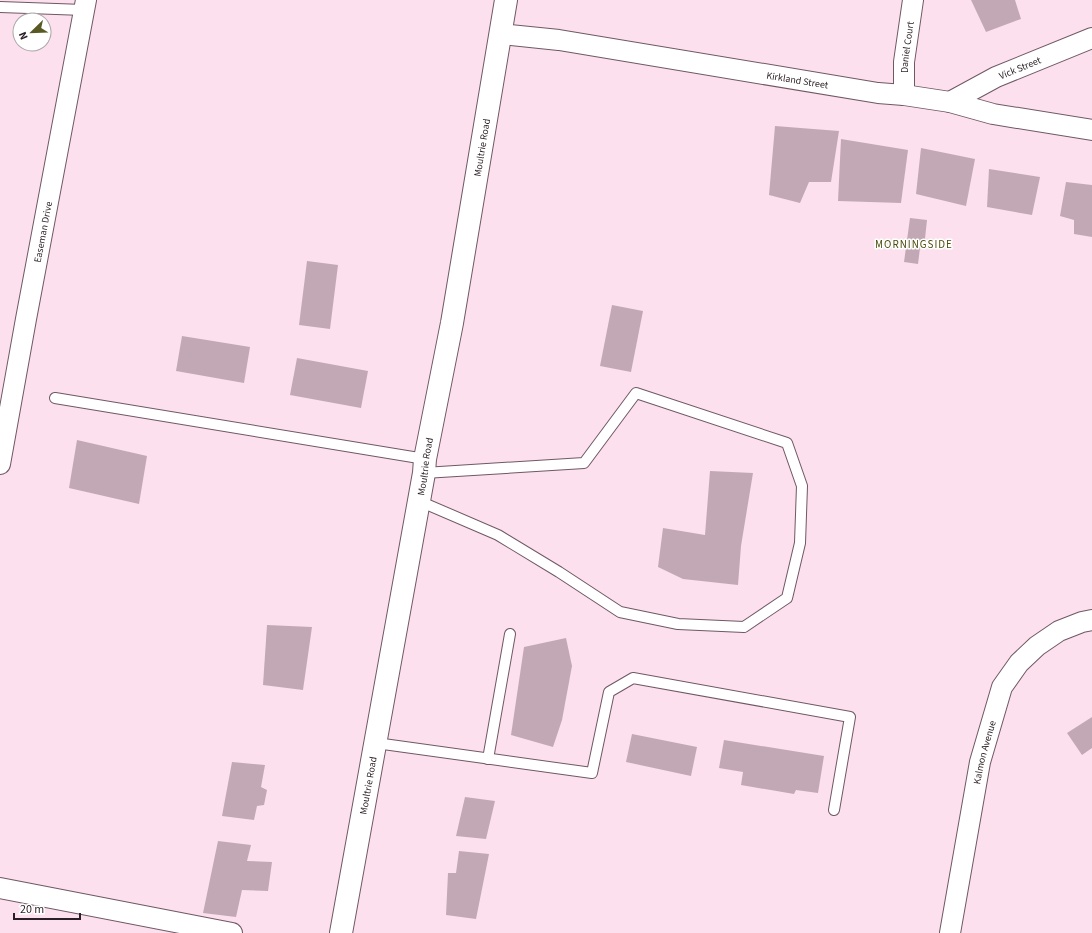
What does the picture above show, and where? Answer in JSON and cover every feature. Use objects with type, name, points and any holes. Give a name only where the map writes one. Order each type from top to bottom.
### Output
[{"type":"street","name":"Moultrie Road","points":[[341,933],[376,743],[424,466],[452,323],[492,74],[501,34],[506,0]]},
{"type":"street","name":"Daniel Court","points":[[904,95],[904,62],[913,0]]},
{"type":"street","name":"Easeman Drive","points":[[0,464],[85,5]]},
{"type":"street","name":"Kirkland Street","points":[[501,34],[559,40],[878,93],[904,95],[950,102],[993,114],[1092,130]]},
{"type":"street","name":"Vick Street","points":[[950,102],[996,77],[1092,38]]},
{"type":"street","name":"Kalmon Avenue","points":[[950,933],[980,762],[1002,687],[1019,663],[1037,646],[1059,631],[1082,622],[1092,620]]},
{"type":"street","points":[[0,888],[232,933]]},
{"type":"lane","points":[[0,7],[85,5]]},
{"type":"lane","points":[[55,398],[424,466],[584,463],[636,393],[787,443],[802,486],[800,543],[787,598],[744,627],[678,624],[620,612],[559,572],[498,535],[419,501]]},
{"type":"lane","points":[[488,760],[510,634]]},
{"type":"lane","points":[[376,743],[488,760],[592,773],[609,692],[633,678],[850,717],[834,810]]},
{"type":"building","points":[[971,0],[1015,0],[1021,19],[986,32]]},
{"type":"building","points":[[775,126],[839,131],[831,182],[809,182],[800,203],[769,195]]},
{"type":"building","points":[[841,139],[908,150],[901,203],[838,201]]},
{"type":"building","points":[[921,148],[975,159],[966,206],[916,194]]},
{"type":"building","points":[[989,169],[1040,177],[1032,215],[987,207]]},
{"type":"building","points":[[1066,182],[1092,185],[1092,237],[1074,234],[1074,220],[1060,216]]},
{"type":"building","points":[[910,218],[927,220],[924,248],[920,248],[918,264],[904,262]]},
{"type":"building","points":[[307,261],[338,265],[330,329],[299,325]]},
{"type":"building","points":[[612,305],[643,311],[631,372],[600,366]]},
{"type":"building","points":[[182,336],[250,347],[244,383],[176,371]]},
{"type":"building","points":[[297,358],[368,371],[361,408],[290,395]]},
{"type":"building","points":[[77,440],[147,456],[139,504],[69,488]]},
{"type":"building","points":[[710,471],[753,473],[741,546],[738,585],[683,579],[658,567],[663,528],[705,535]]},
{"type":"building","points":[[267,625],[312,627],[303,690],[263,685]]},
{"type":"building","points":[[566,638],[572,666],[562,720],[553,747],[511,735],[524,647]]},
{"type":"building","points":[[1092,717],[1092,748],[1082,755],[1067,733]]},
{"type":"building","points":[[632,734],[697,747],[691,776],[626,762]]},
{"type":"building","points":[[724,740],[824,756],[818,793],[796,790],[794,794],[741,785],[743,772],[719,768]]},
{"type":"building","points":[[232,762],[265,765],[261,787],[267,790],[264,805],[257,806],[254,820],[222,816]]},
{"type":"building","points":[[465,797],[495,801],[486,839],[456,836]]},
{"type":"building","points":[[218,841],[251,845],[247,861],[272,862],[268,891],[242,890],[236,917],[203,913]]},
{"type":"building","points":[[459,851],[489,854],[476,919],[446,915],[448,873],[456,873]]},
{"type":"district","name":"MORNINGSIDE","points":[[914,244]]}]
